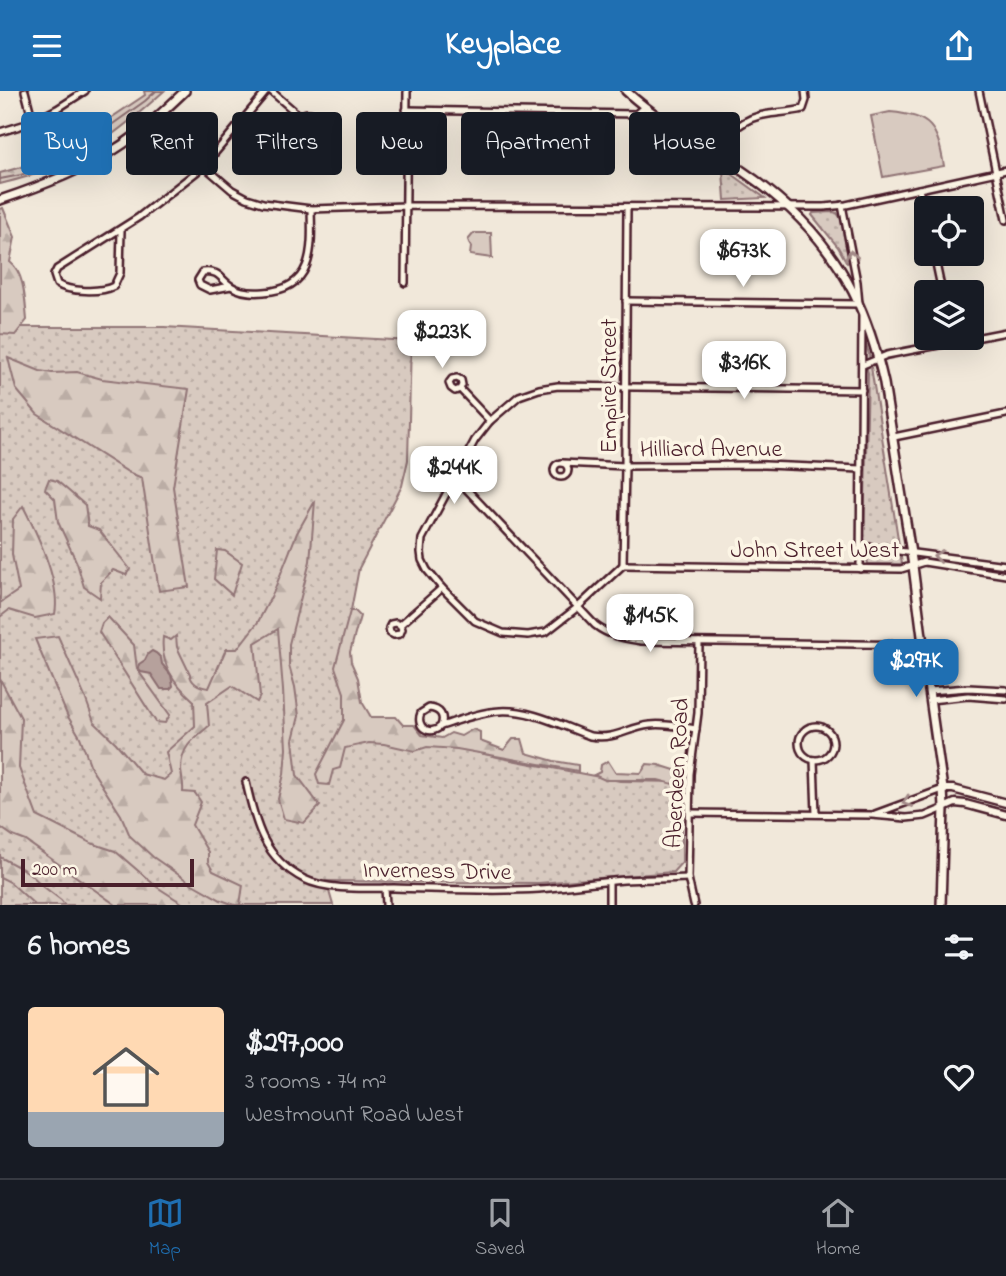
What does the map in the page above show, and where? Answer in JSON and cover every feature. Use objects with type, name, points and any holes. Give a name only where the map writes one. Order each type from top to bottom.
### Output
[{"type":"main road","points":[[0,200],[46,185],[114,150],[186,91]]},
{"type":"main road","points":[[626,91],[651,112]]},
{"type":"main road","points":[[740,170],[788,207],[828,251],[852,288],[878,358],[894,437],[914,566],[943,789],[941,905]]},
{"type":"street","points":[[26,91],[31,112]]},
{"type":"street","points":[[50,112],[86,91]]},
{"type":"street","points":[[218,150],[269,91],[295,112]]},
{"type":"street","points":[[405,283],[407,91]]},
{"type":"street","points":[[740,124],[765,114],[803,109],[805,91]]},
{"type":"street","points":[[979,91],[1006,220]]},
{"type":"street","points":[[406,110],[636,114],[644,107]]},
{"type":"street","points":[[0,132],[21,126]]},
{"type":"street","points":[[214,175],[232,190],[247,198],[274,205],[312,209],[406,206],[788,207],[842,205],[1006,170]]},
{"type":"street","points":[[121,230],[120,272],[114,286],[103,290],[69,289],[57,284],[54,275],[57,269],[121,230],[192,175]]},
{"type":"street","points":[[919,189],[921,196]]},
{"type":"street","points":[[842,205],[861,308],[863,365],[860,569]]},
{"type":"street","name":"Empire Street","points":[[623,565],[627,208]]},
{"type":"street","points":[[231,286],[210,290],[200,285],[198,280],[203,272],[212,272],[231,286],[245,291],[267,292],[285,288],[299,279],[310,254],[312,209]]},
{"type":"street","points":[[626,301],[861,308]]},
{"type":"street","points":[[984,334],[1006,331]]},
{"type":"street","points":[[863,365],[878,358],[914,349]]},
{"type":"street","points":[[623,565],[578,607],[546,632],[528,635],[503,633],[475,621],[442,588],[422,561],[422,539],[475,440],[490,421],[519,396],[539,389],[558,386],[626,386],[862,390]]},
{"type":"street","points":[[460,389],[490,421]]},
{"type":"street","points":[[894,437],[1006,414]]},
{"type":"street","name":"Hilliard Avenue","points":[[562,463],[861,469]]},
{"type":"street","points":[[455,477],[578,607],[603,631],[617,637],[641,641],[923,645]]},
{"type":"street","name":"John Street West","points":[[860,546],[1006,565]]},
{"type":"street","name":"John Street West","points":[[623,565],[901,569],[924,562],[1006,575]]},
{"type":"street","points":[[400,625],[442,588]]},
{"type":"street","name":"Aberdeen Road","points":[[694,905],[688,878],[690,774],[698,713],[699,642]]},
{"type":"street","points":[[929,696],[968,688],[1006,690]]},
{"type":"street","points":[[929,696],[1006,699]]},
{"type":"street","points":[[441,726],[442,716],[439,711],[429,708],[421,713],[420,725],[424,729],[435,731],[441,726],[499,711],[531,715],[590,736],[607,738],[650,725],[696,729]]},
{"type":"street","points":[[818,725],[830,732],[833,744],[825,758],[814,760],[800,752],[798,740],[806,728],[818,725]]},
{"type":"street","points":[[814,760],[816,814]]},
{"type":"street","name":"Inverness Drive","points":[[246,782],[252,810],[269,850],[291,870],[311,881],[331,886],[538,889],[688,878]]},
{"type":"street","points":[[872,815],[943,789],[953,789],[1006,803]]},
{"type":"street","points":[[690,813],[872,815],[906,818],[925,816],[955,803],[1006,815]]},
{"type":"street","points":[[609,882],[609,905]]},
{"type":"street","points":[[385,888],[386,905]]},
{"type":"green space","points":[[144,91],[164,91],[140,112],[126,112],[126,124],[112,134],[112,117],[145,95]]},
{"type":"green space","points":[[890,112],[915,117],[930,126],[939,142],[944,166],[883,177],[871,116]]},
{"type":"green space","points":[[21,167],[21,175],[32,175],[0,184],[0,173]]},
{"type":"green space","points":[[723,175],[733,175],[765,198],[725,200]]},
{"type":"green space","points":[[3,208],[15,237],[10,262],[19,273],[26,305],[27,320],[15,335],[0,334],[0,209]]},
{"type":"green space","points":[[833,212],[841,219],[849,262],[847,263],[838,247],[812,215]]},
{"type":"green space","points":[[474,233],[491,233],[492,258],[470,255],[468,240]]},
{"type":"green space","points":[[0,327],[164,327],[411,341],[408,460],[402,486],[359,568],[348,626],[347,650],[365,726],[506,759],[620,781],[682,782],[682,862],[673,872],[539,883],[326,881],[333,905],[0,905]]},
{"type":"green space","points":[[864,337],[869,354],[902,564],[868,564],[864,539],[868,373],[863,356]]},
{"type":"green space","points":[[8,358],[40,371],[77,372],[102,379],[189,389],[173,487],[189,587],[159,591],[142,478],[128,472],[37,414],[16,389]]},
{"type":"green space","points":[[49,479],[57,481],[85,505],[88,526],[99,530],[130,569],[126,575],[113,570],[101,582],[100,598],[84,587],[77,563],[58,522],[55,499],[45,489]]},
{"type":"green space","points":[[315,501],[310,561],[289,644],[289,665],[299,716],[293,740],[297,775],[320,806],[304,823],[284,819],[278,799],[286,749],[278,629],[255,643],[260,696],[257,702],[232,686],[207,703],[209,726],[189,744],[183,755],[183,792],[195,793],[201,802],[192,825],[208,852],[208,862],[213,871],[243,885],[240,905],[235,905],[189,882],[153,857],[130,836],[121,815],[92,770],[80,737],[67,715],[35,639],[58,636],[94,722],[142,774],[164,780],[171,774],[166,752],[195,726],[194,701],[180,687],[166,665],[163,637],[171,640],[176,636],[177,647],[192,680],[199,686],[209,688],[226,649],[237,649],[258,622],[297,533]]},
{"type":"green space","points":[[23,506],[51,574],[55,588],[55,614],[35,618],[9,610],[0,617],[0,603],[19,590],[12,555],[13,519]]},
{"type":"green space","points":[[217,550],[225,551],[242,563],[232,595],[214,579]]},
{"type":"green space","points":[[350,611],[355,611],[360,616],[350,652],[351,662],[358,678],[362,702],[371,717],[396,717],[403,725],[414,725],[422,735],[442,738],[451,733],[461,736],[473,729],[480,732],[480,741],[504,750],[513,739],[522,739],[526,753],[578,765],[578,771],[457,749],[427,747],[415,751],[369,743],[345,748],[340,768],[333,770],[329,785],[319,784],[316,774],[344,720],[344,693],[335,667]]},
{"type":"green space","points":[[108,617],[134,645],[137,669],[170,715],[165,723],[156,722],[99,632]]},
{"type":"green space","points":[[0,679],[21,718],[19,768],[37,816],[91,843],[115,851],[157,887],[185,905],[116,905],[26,841],[0,827]]},
{"type":"green space","points":[[608,761],[615,772],[641,773],[647,764],[659,765],[684,773],[684,782],[677,785],[658,780],[605,780],[594,775],[600,772],[601,765]]},
{"type":"green space","points":[[0,857],[28,872],[65,905],[35,905],[10,882],[0,877]]},
{"type":"shaded area","points":[[152,651],[161,658],[162,664],[171,675],[173,686],[170,689],[161,689],[151,674],[138,669],[139,664]]},
{"type":"waterway","points":[[0,179],[21,175],[75,151],[156,91]]}]
